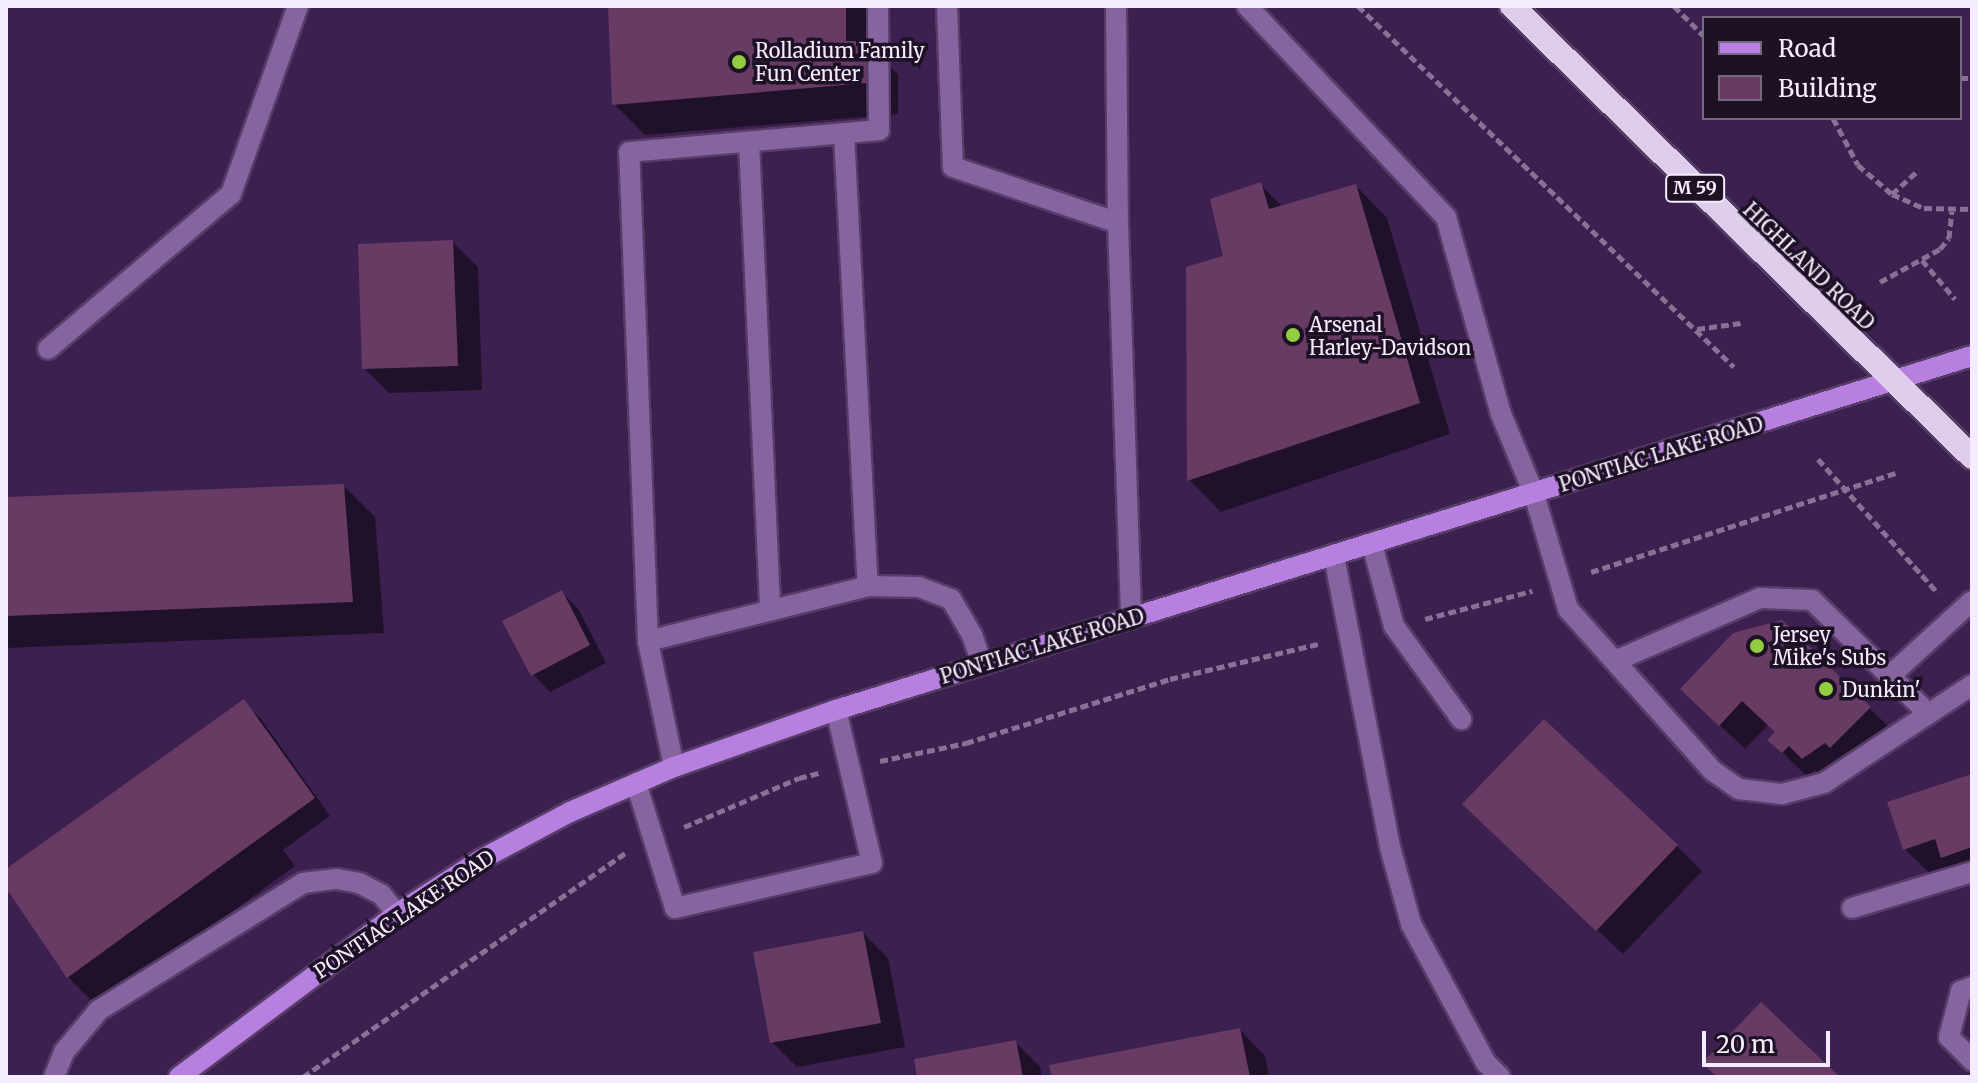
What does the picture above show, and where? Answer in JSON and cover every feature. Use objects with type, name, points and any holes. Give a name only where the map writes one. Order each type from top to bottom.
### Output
[{"type":"highway","name":"HIGHLAND ROAD","points":[[1512,6],[1972,457]]},
{"type":"street","name":"PONTIAC LAKE ROAD","points":[[179,1077],[397,914],[509,843],[674,767],[836,710],[1972,356]]},
{"type":"lane","points":[[48,349],[231,194],[298,6]]},
{"type":"lane","points":[[674,767],[648,641],[629,152],[879,130],[878,6]]},
{"type":"lane","points":[[947,6],[953,167],[1118,223]]},
{"type":"lane","points":[[1116,6],[1118,223],[1131,619]]},
{"type":"lane","points":[[1247,6],[1446,217],[1501,414],[1534,494],[1568,609],[1713,771],[1739,789],[1782,794],[1824,783],[1972,685]]},
{"type":"lane","points":[[844,134],[868,586]]},
{"type":"lane","points":[[749,142],[770,611]]},
{"type":"lane","points":[[1372,544],[1394,626],[1461,719]]},
{"type":"lane","points":[[1334,556],[1390,847],[1411,924],[1486,1063],[1500,1077]]},
{"type":"lane","points":[[648,641],[868,586],[919,587],[951,599],[972,635],[982,664]]},
{"type":"lane","points":[[1615,661],[1760,598],[1812,600],[1892,674],[1929,714]]},
{"type":"lane","points":[[1892,674],[1965,608]]},
{"type":"lane","points":[[636,783],[675,908],[872,863],[836,710]]},
{"type":"lane","points":[[1852,908],[1972,872]]},
{"type":"lane","points":[[54,1077],[64,1052],[99,1010],[303,883],[337,879],[359,883],[381,894],[397,914]]},
{"type":"lane","points":[[1972,987],[1961,991],[1949,1037],[1972,1060]]},
{"type":"path","points":[[1358,6],[1734,367]]},
{"type":"path","points":[[1674,6],[1702,34]]},
{"type":"path","points":[[1834,120],[1858,165],[1892,194],[1924,208],[1952,211],[1972,209]]},
{"type":"path","points":[[1892,194],[1919,170]]},
{"type":"path","points":[[1880,282],[1893,272],[1940,249],[1949,238],[1952,211]]},
{"type":"path","points":[[1922,260],[1955,299]]},
{"type":"path","points":[[1696,329],[1741,323]]},
{"type":"path","points":[[1818,459],[1965,608]]},
{"type":"path","points":[[1394,626],[1561,582],[1898,472]]},
{"type":"path","points":[[303,1077],[620,855],[799,778],[966,743],[1170,679],[1351,636]]},
{"type":"building","name":"Rolladium Family Fun Center","points":[[608,6],[846,6],[846,41],[867,41],[867,83],[612,105]]},
{"type":"building","name":"Arsenal Harley-Davidson","points":[[1261,182],[1269,209],[1356,184],[1420,403],[1187,481],[1186,267],[1223,256],[1210,199]]},
{"type":"building","points":[[453,240],[458,366],[362,369],[358,244]]},
{"type":"building","points":[[344,484],[353,602],[6,616],[6,497]]},
{"type":"building","points":[[562,590],[590,645],[531,676],[502,621]]},
{"type":"building","points":[[1782,620],[1871,707],[1830,748],[1825,743],[1802,759],[1789,746],[1782,753],[1767,740],[1775,732],[1742,701],[1719,726],[1680,689],[1733,633]]},
{"type":"building","points":[[244,699],[315,798],[67,978],[6,888],[6,869]]},
{"type":"building","points":[[1544,719],[1678,845],[1596,931],[1462,804]]},
{"type":"building","points":[[1972,774],[1972,847],[1941,858],[1935,839],[1903,850],[1887,802]]},
{"type":"building","points":[[863,931],[881,1023],[770,1043],[753,952]]},
{"type":"building","points":[[1761,1002],[1840,1077],[1717,1077],[1702,1063]]},
{"type":"building","points":[[1240,1028],[1250,1077],[1052,1077],[1049,1065]]},
{"type":"building","points":[[1016,1040],[1023,1077],[917,1077],[914,1059]]},
{"type":"place","name":"Rolladium Family Fun Center","points":[[739,62]]},
{"type":"place","name":"Arsenal Harley-Davidson","points":[[1293,335]]},
{"type":"place","name":"Jersey Mike's Subs","points":[[1757,646]]},
{"type":"place","name":"Dunkin'","points":[[1826,689]]}]
